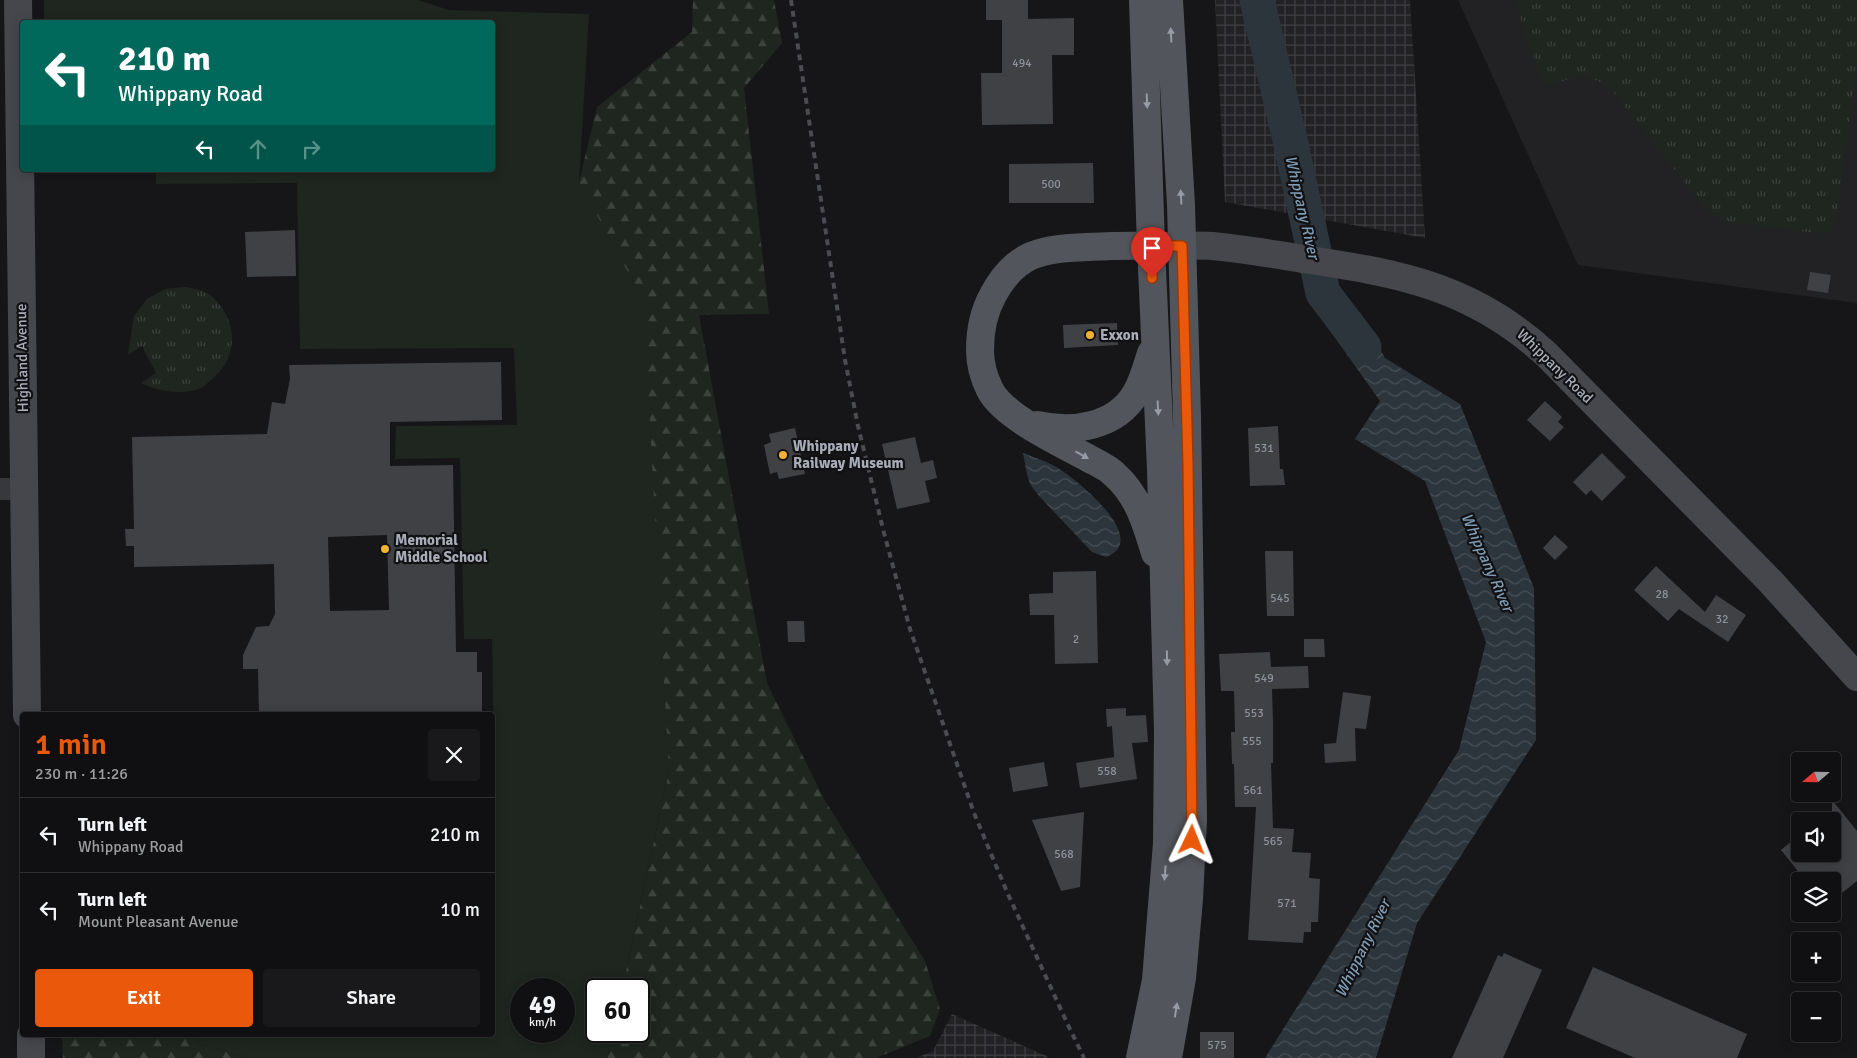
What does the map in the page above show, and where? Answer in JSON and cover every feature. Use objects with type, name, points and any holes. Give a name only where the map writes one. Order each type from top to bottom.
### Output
[{"type":"main road","name":"Highland Avenue","points":[[18,0],[12,489],[27,712]]},
{"type":"main road","points":[[1140,1058],[1156,980],[1167,843],[1168,732],[1166,623],[1143,0]]},
{"type":"main road","points":[[1168,1058],[1182,978],[1193,820],[1182,246],[1169,0]]},
{"type":"main road","points":[[1151,246],[1117,245],[1052,249],[1027,258],[1006,274],[986,308],[980,333],[980,359],[990,391],[1014,414],[1113,473],[1132,492],[1143,514],[1157,559],[1166,623]]},
{"type":"main road","name":"Whippany Road","points":[[1151,246],[1212,246],[1387,273],[1425,283],[1462,297],[1497,315],[1529,338],[1770,581],[1857,677]]},
{"type":"main road","points":[[1024,421],[1054,429],[1084,427],[1109,419],[1120,412],[1137,392],[1155,342]]},
{"type":"main road","points":[[31,1037],[31,1058]]},
{"type":"shaded area","points":[[1215,0],[1410,0],[1425,238],[1225,202]]},
{"type":"shaded area","points":[[1458,0],[1857,0],[1857,303],[1578,265]]},
{"type":"shaded area","points":[[952,1014],[1051,1058],[916,1058],[933,1051]]},
{"type":"green space","points":[[44,0],[418,0],[449,10],[589,14],[579,182],[643,300],[669,771],[624,978],[585,978],[585,1043],[610,1043],[607,1058],[248,1058],[198,1043],[196,1037],[495,1037],[495,712],[493,712],[492,639],[464,639],[460,458],[395,459],[396,426],[517,425],[514,348],[300,349],[297,183],[156,184],[156,172],[495,172],[495,20],[44,20]]},
{"type":"green space","points":[[693,0],[774,0],[782,43],[744,88],[769,314],[699,315],[767,683],[824,799],[925,961],[940,1009],[930,1036],[876,1058],[607,1058],[610,1043],[650,1043],[650,978],[624,978],[669,771],[579,182],[597,107],[692,32]]},
{"type":"green space","points":[[1516,0],[1857,0],[1857,63],[1837,211],[1831,231],[1824,234],[1730,222],[1719,218],[1705,208],[1608,86],[1586,77],[1573,78],[1549,85],[1543,84],[1523,27]]},
{"type":"green space","points":[[185,287],[207,293],[221,307],[232,332],[231,350],[223,367],[202,387],[187,392],[170,392],[141,383],[156,373],[142,346],[128,355],[134,316],[147,299],[165,289]]},
{"type":"green space","points":[[62,1037],[196,1037],[198,1043],[248,1058],[63,1058]]},
{"type":"water","points":[[1311,304],[1360,312],[1385,358],[1460,404],[1534,588],[1536,740],[1417,923],[1376,1058],[1265,1058],[1459,750],[1486,642],[1425,481],[1355,439],[1380,401]]},
{"type":"water","points":[[1023,453],[1057,467],[1095,498],[1116,525],[1120,538],[1118,549],[1106,557],[1092,552],[1030,484]]},
{"type":"building","points":[[986,0],[1028,0],[1028,19],[1074,18],[1074,55],[1052,55],[1053,124],[982,125],[981,73],[1002,73],[1002,20],[986,20]]},
{"type":"building","points":[[1093,163],[1094,203],[1009,203],[1009,164]]},
{"type":"building","points":[[295,230],[296,276],[247,277],[245,232]]},
{"type":"building","points":[[1810,272],[1831,275],[1828,293],[1807,290]]},
{"type":"building","name":"Exxon","points":[[1117,323],[1118,345],[1064,348],[1063,325]]},
{"type":"building","points":[[501,362],[502,420],[390,422],[390,466],[453,465],[456,652],[477,652],[477,672],[482,672],[482,712],[259,712],[258,669],[243,669],[243,655],[256,627],[269,626],[275,614],[274,564],[134,567],[134,546],[126,546],[125,529],[134,529],[132,437],[267,434],[272,402],[285,404],[290,379],[289,365]],"holes":[[[387,535],[389,610],[330,611],[328,537]]]},
{"type":"building","points":[[1545,401],[1562,417],[1558,422],[1564,427],[1550,441],[1527,420]]},
{"type":"building","points":[[1278,426],[1280,469],[1283,469],[1285,485],[1250,486],[1248,428]]},
{"type":"building","name":"Whippany Railway Museum","points":[[795,428],[805,474],[779,479],[777,472],[770,474],[764,445],[771,442],[769,434]]},
{"type":"building","points":[[915,437],[921,463],[933,460],[937,478],[925,481],[930,502],[897,509],[882,444]]},
{"type":"building","points":[[1602,453],[1626,477],[1602,501],[1591,490],[1586,495],[1573,482]]},
{"type":"building","points":[[1555,535],[1568,547],[1555,560],[1543,548]]},
{"type":"building","points":[[1265,551],[1293,551],[1294,616],[1267,616]]},
{"type":"building","points":[[1656,566],[1705,612],[1716,595],[1746,615],[1728,642],[1679,609],[1668,621],[1634,590]]},
{"type":"building","points":[[1096,571],[1098,663],[1055,664],[1054,615],[1030,615],[1029,594],[1053,593],[1053,572]]},
{"type":"building","points":[[787,621],[804,621],[805,642],[788,642]]},
{"type":"building","points":[[1304,639],[1324,639],[1325,657],[1304,657]]},
{"type":"building","points":[[1270,652],[1271,667],[1308,666],[1309,688],[1272,689],[1273,763],[1271,763],[1273,828],[1294,829],[1292,852],[1311,853],[1309,878],[1320,879],[1318,922],[1311,922],[1311,932],[1304,932],[1303,943],[1248,940],[1256,807],[1235,807],[1231,732],[1235,732],[1234,691],[1221,691],[1219,654]]},
{"type":"building","points":[[1343,692],[1371,696],[1366,729],[1355,728],[1356,761],[1325,763],[1324,744],[1336,743]]},
{"type":"building","points":[[1126,708],[1126,716],[1146,715],[1148,742],[1132,743],[1137,779],[1080,788],[1076,763],[1114,757],[1112,726],[1107,727],[1106,709]]},
{"type":"building","points":[[1044,762],[1048,786],[1013,792],[1009,768]]},
{"type":"building","points":[[1832,802],[1834,802],[1857,831],[1857,881],[1841,894],[1841,872],[1799,872],[1781,850],[1791,842],[1791,862],[1841,862],[1841,812],[1832,812]]},
{"type":"building","points":[[1084,812],[1080,887],[1061,891],[1032,820]]},
{"type":"building","points":[[1504,953],[1542,970],[1503,1058],[1452,1058],[1498,955],[1502,957]]},
{"type":"building","points":[[1593,967],[1747,1034],[1737,1058],[1635,1058],[1566,1028]]},
{"type":"building","points":[[1200,1032],[1234,1032],[1234,1058],[1200,1058]]},
{"type":"waterway","name":"Whippany River","points":[[1257,0],[1291,144],[1323,293],[1364,347]]},
{"type":"railway","points":[[791,0],[845,360],[858,426],[910,629],[974,813],[1007,892],[1084,1058]]},
{"type":"place","name":"Exxon","points":[[1090,335]]},
{"type":"place","name":"Whippany Railway Museum","points":[[783,455]]},
{"type":"place","name":"Memorial Middle School","points":[[385,549]]},
{"type":"route","points":[[1152,278],[1151,246],[1182,246],[1188,464],[1192,840]]}]
